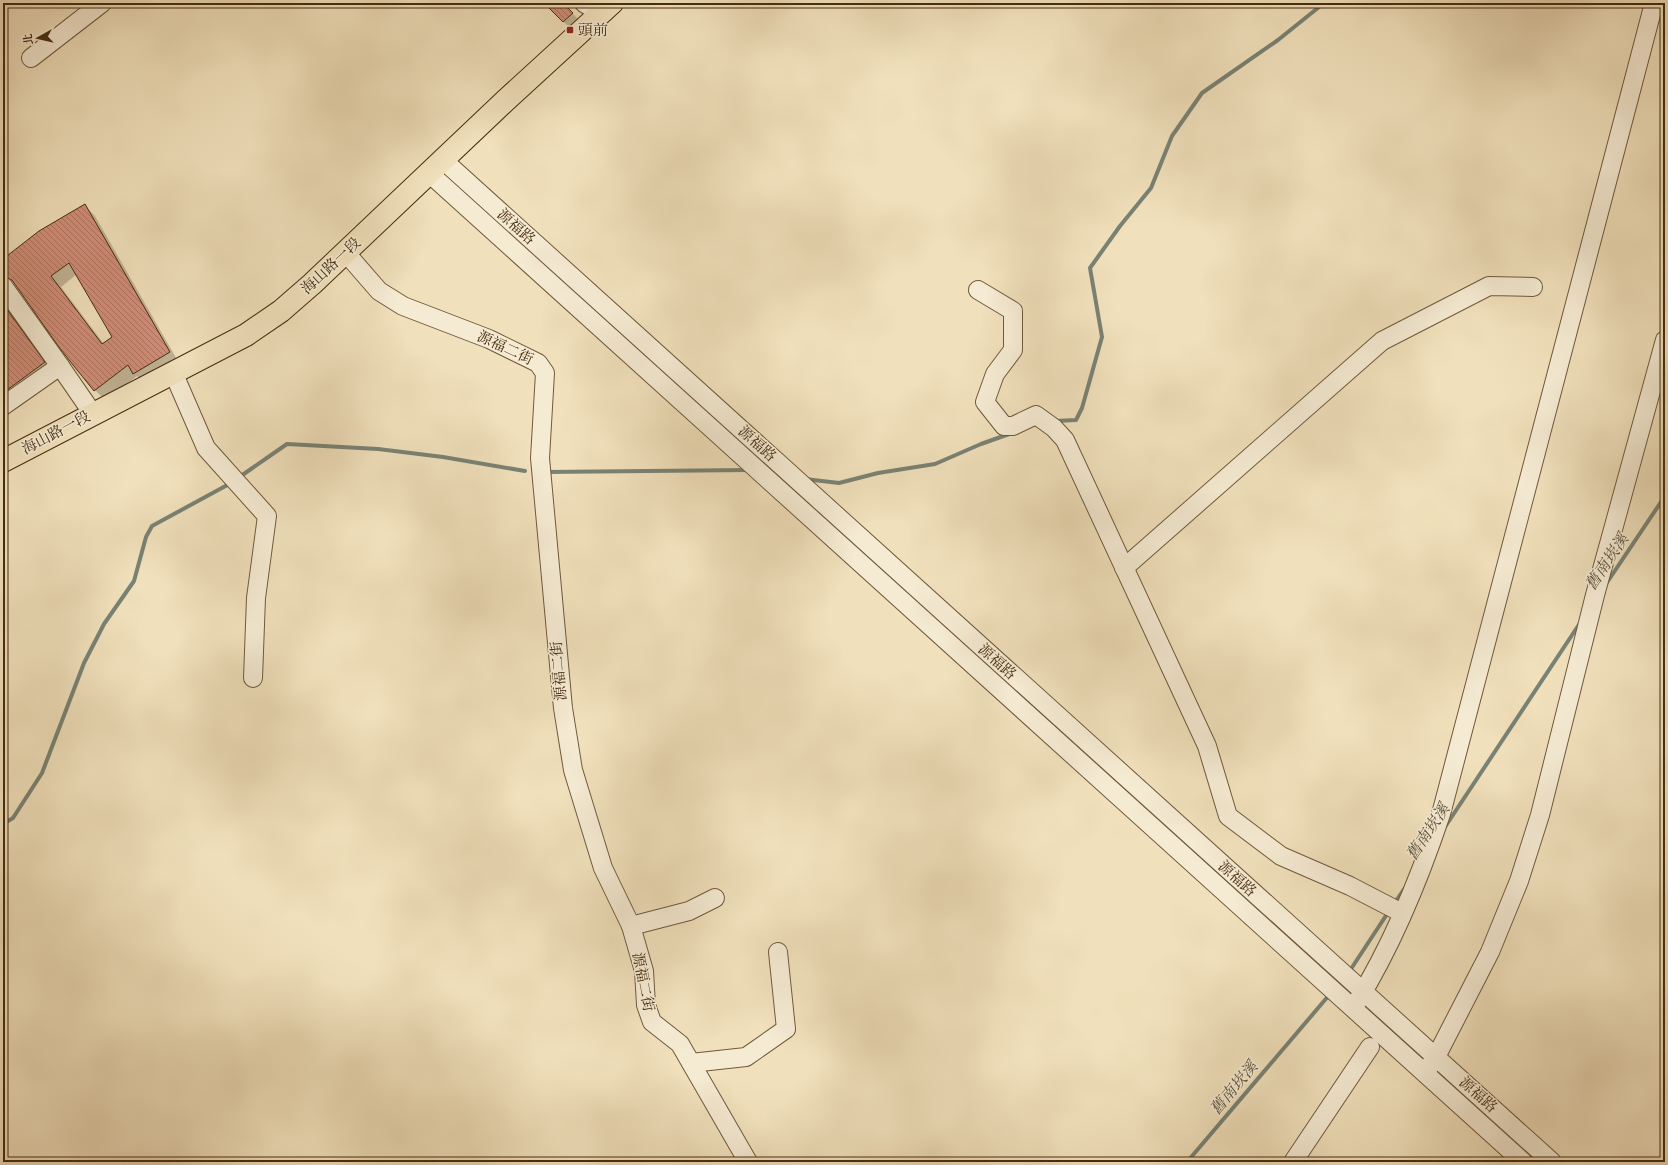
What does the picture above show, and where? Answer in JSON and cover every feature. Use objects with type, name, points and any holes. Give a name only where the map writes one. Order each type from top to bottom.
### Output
[{"type":"main road","name":"海山路一段","points":[[3,461],[246,335],[281,311],[346,253],[436,167],[599,6]]},
{"type":"street","points":[[31,58],[102,3]]},
{"type":"street","points":[[1352,1009],[1363,992],[1424,866],[1453,770],[1654,3]]},
{"type":"street","name":"源福路","points":[[436,167],[1552,1162]]},
{"type":"street","name":"源福路","points":[[436,167],[1352,1009],[1425,1072],[1523,1162]]},
{"type":"street","name":"源福二街","points":[[346,253],[379,291],[403,306],[489,339],[538,363],[545,373],[540,458],[563,708],[573,770],[603,868],[631,926],[644,971],[646,1006],[652,1022],[680,1044],[748,1162]]},
{"type":"street","points":[[3,286],[93,414]]},
{"type":"street","points":[[1124,568],[1382,341],[1489,286],[1533,287]]},
{"type":"street","points":[[978,290],[1013,311],[1013,350],[995,374],[985,402],[1004,426],[1013,426],[1025,419],[1037,416],[1054,428],[1065,440],[1206,746],[1228,816],[1281,856],[1350,886],[1401,912]]},
{"type":"street","points":[[1425,1072],[1436,1057],[1490,952],[1519,881],[1533,837],[1597,588],[1665,340]]},
{"type":"street","points":[[3,406],[60,366]]},
{"type":"street","points":[[173,372],[206,448],[267,516],[256,598],[253,678]]},
{"type":"street","points":[[631,926],[688,911],[715,898]]},
{"type":"street","points":[[690,1063],[746,1057],[786,1029],[778,952]]},
{"type":"street","points":[[1294,1162],[1370,1046]]},
{"type":"building","points":[[544,3],[563,3],[573,13],[563,22]]},
{"type":"building","points":[[85,204],[170,352],[133,374],[128,365],[94,391],[61,350],[12,280],[3,276],[3,259],[39,231]],"holes":[[[69,263],[112,337],[102,344],[51,276]]]},
{"type":"building","points":[[3,304],[45,362],[3,393]]},
{"type":"waterway","points":[[1055,421],[1076,420],[1082,408],[1102,337],[1090,268],[1120,226],[1151,188],[1172,136],[1202,93],[1278,40],[1324,3]]},
{"type":"waterway","points":[[805,479],[839,483],[878,473],[935,464],[981,444],[1012,433]]},
{"type":"waterway","points":[[238,478],[287,444],[378,449],[443,457],[525,471]]},
{"type":"waterway","points":[[546,472],[749,470]]},
{"type":"waterway","points":[[3,824],[13,818],[42,773],[84,663],[104,624],[134,581],[146,537],[152,526],[231,483]]},
{"type":"waterway","name":"舊南崁溪","points":[[1606,584],[1665,496]]},
{"type":"waterway","name":"舊南崁溪","points":[[1445,827],[1580,623]]},
{"type":"waterway","name":"舊南崁溪","points":[[1394,904],[1405,888]]},
{"type":"waterway","name":"舊南崁溪","points":[[1349,972],[1389,911]]},
{"type":"waterway","name":"舊南崁溪","points":[[1187,1162],[1330,994]]},
{"type":"place","name":"頭前","points":[[570,30]]}]
